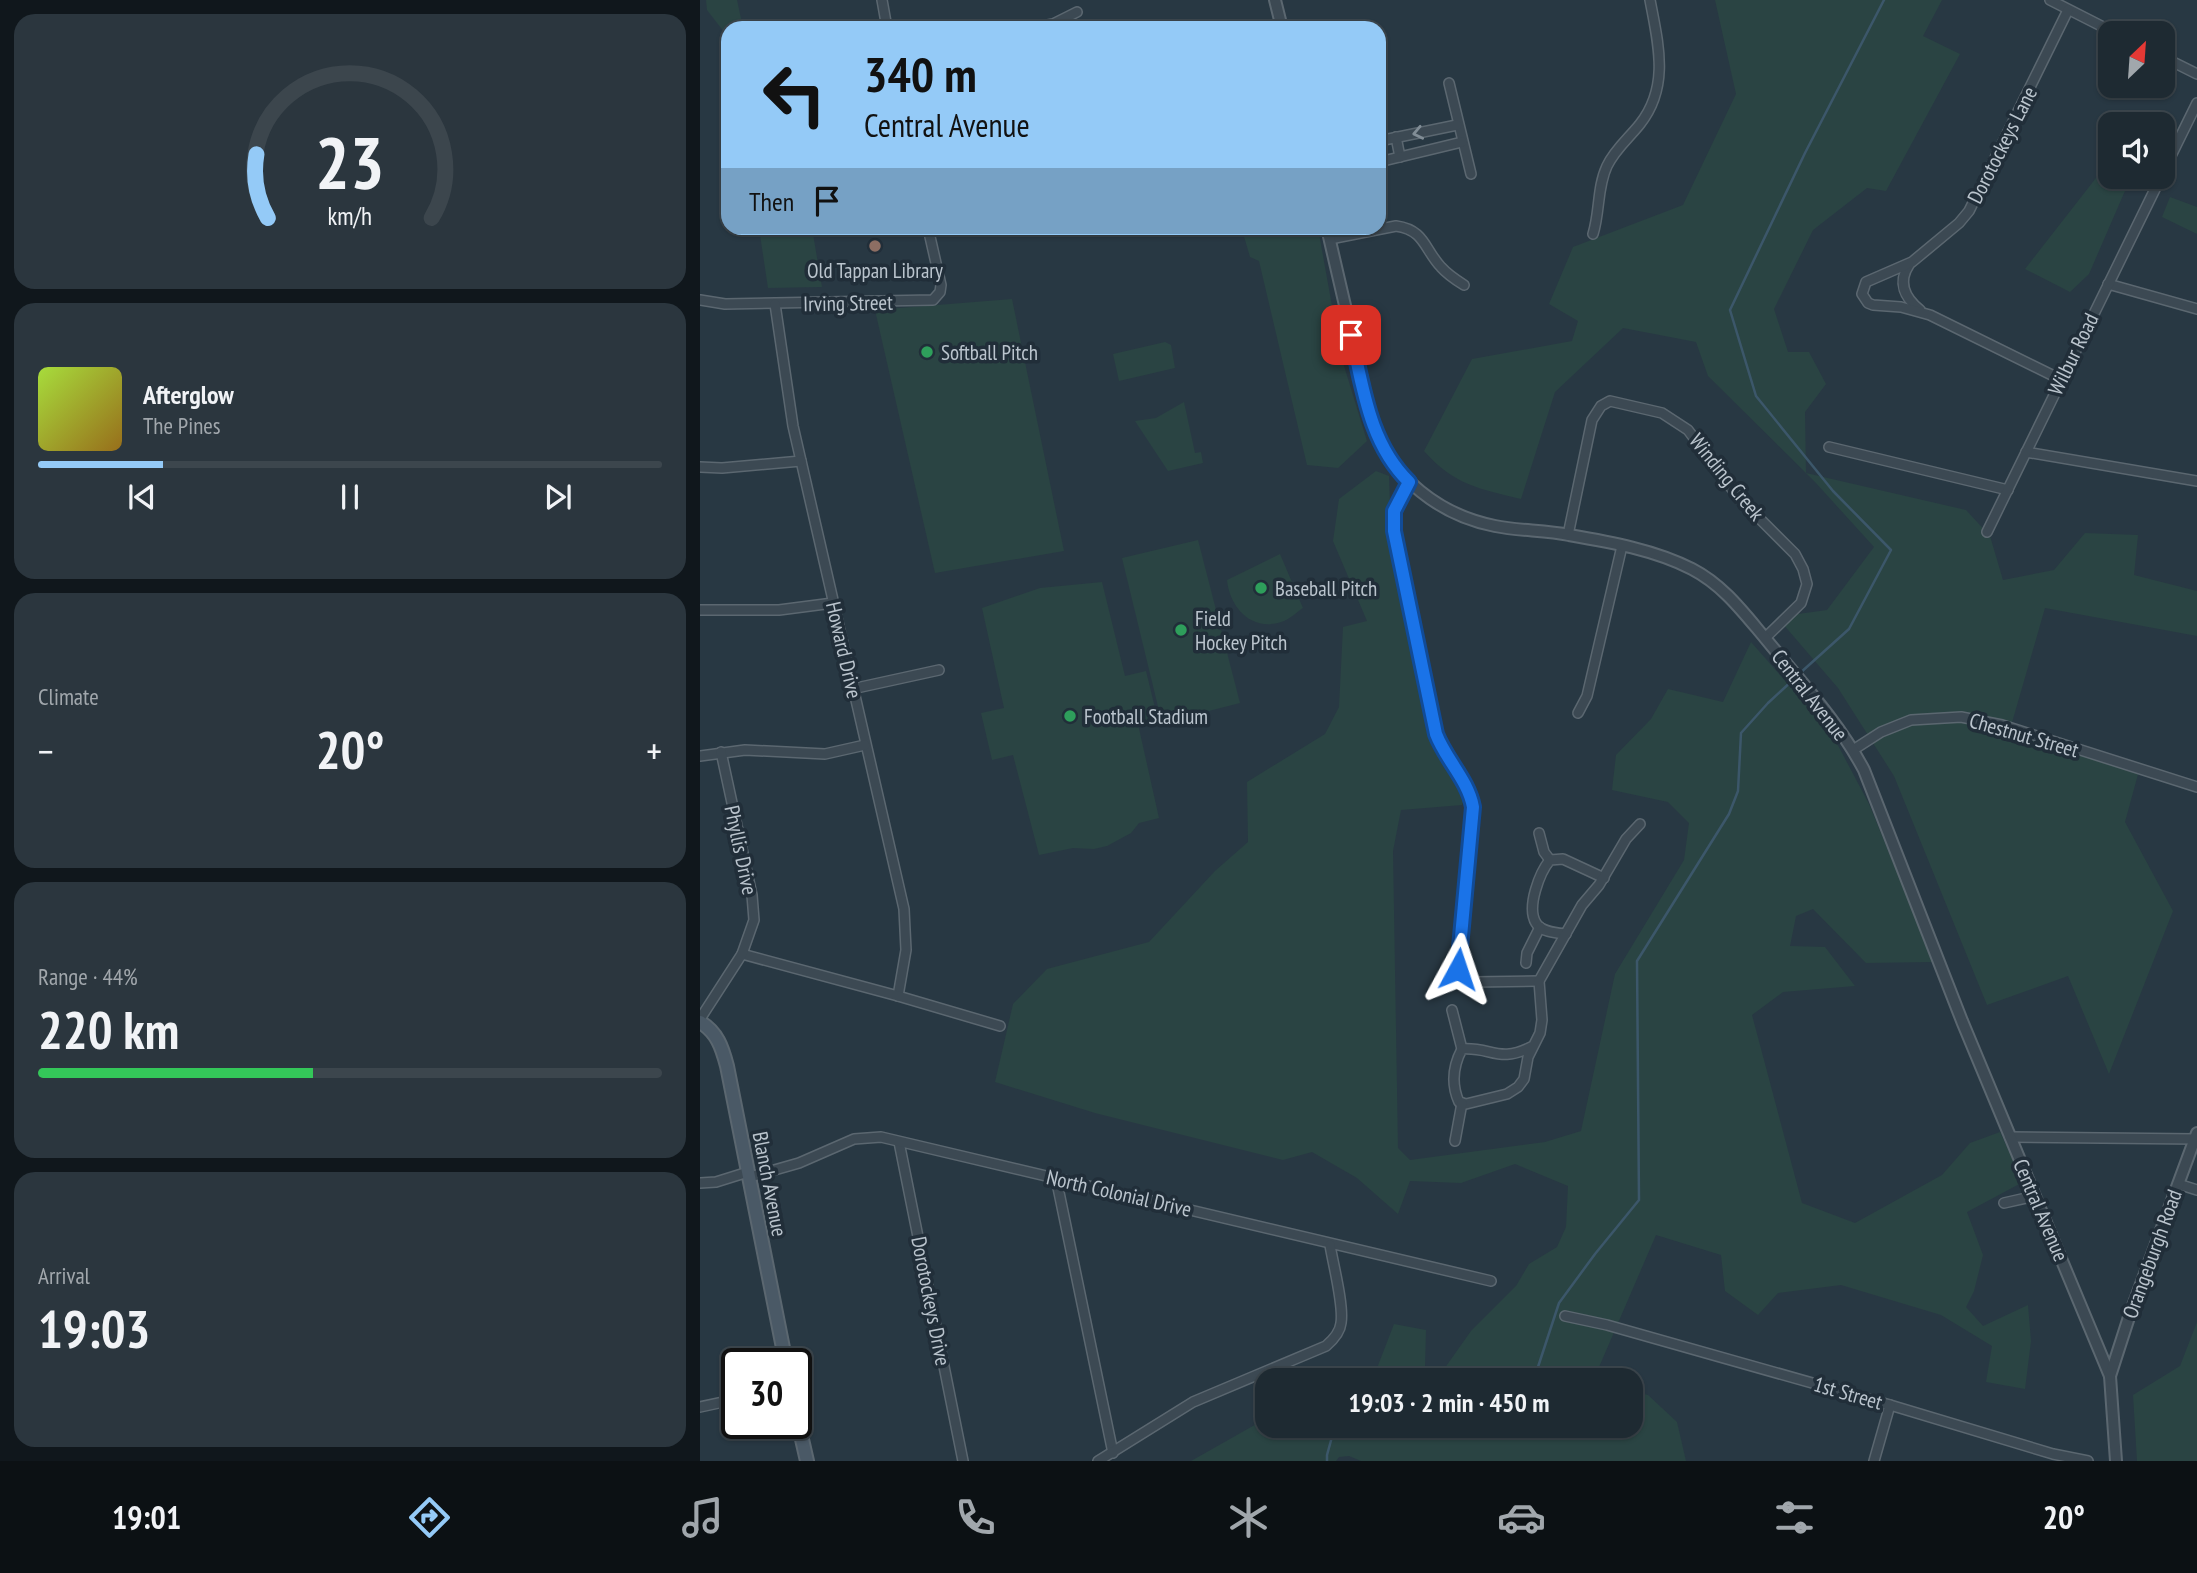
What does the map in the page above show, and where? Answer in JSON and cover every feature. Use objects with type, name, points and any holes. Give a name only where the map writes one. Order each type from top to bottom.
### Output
[{"type":"main road","name":"Blanch Avenue","points":[[700,1021],[711,1029],[722,1048],[783,1348]]},
{"type":"main road","points":[[802,1439],[807,1461]]},
{"type":"street","points":[[881,0],[886,21]]},
{"type":"street","points":[[1275,0],[1280,21]]},
{"type":"street","points":[[1593,234],[1599,212],[1600,188],[1608,162],[1648,112],[1659,81],[1659,51],[1650,0]]},
{"type":"street","points":[[2050,0],[2098,25]]},
{"type":"street","name":"Dorotockeys Lane","points":[[1930,315],[1901,307],[1868,303],[1862,294],[1863,288],[1871,278],[1895,271],[1912,261],[1959,223],[1969,211],[2068,10]]},
{"type":"street","points":[[1059,21],[1077,12]]},
{"type":"street","points":[[2175,63],[2197,74]]},
{"type":"street","points":[[1449,83],[1471,174]]},
{"type":"street","points":[[2175,148],[2197,103]]},
{"type":"street","points":[[1386,139],[1458,125]]},
{"type":"street","points":[[1396,137],[1400,157]]},
{"type":"street","points":[[1386,160],[1462,142]]},
{"type":"street","name":"Wilbur Road","points":[[1987,532],[2155,189]]},
{"type":"street","points":[[1386,228],[1407,228],[1424,242],[1440,266],[1464,285]]},
{"type":"street","name":"Irving Street","points":[[700,300],[725,304],[933,300],[940,292],[941,285],[930,235]]},
{"type":"street","name":"Central Avenue","points":[[1329,235],[1373,426],[1380,445],[1409,482],[1441,506],[1478,522],[1506,528],[1568,534],[1650,552],[1695,570],[1733,600],[1803,681],[1853,750],[1864,770],[2010,1137],[2110,1376]]},
{"type":"street","points":[[1330,239],[1350,235]]},
{"type":"street","name":"Dorotockeys Lane","points":[[1912,261],[1903,279],[1905,295],[1910,302],[1930,315],[2060,379]]},
{"type":"street","points":[[2108,284],[2197,309]]},
{"type":"street","name":"Howard Drive","points":[[775,303],[786,389],[801,461],[904,909],[906,950],[898,996]]},
{"type":"street","name":"Winding Creek","points":[[1568,534],[1594,415],[1601,406],[1610,401],[1662,413],[1688,430],[1738,497],[1795,554],[1803,569],[1807,584],[1801,603],[1765,638]]},
{"type":"street","points":[[1829,447],[2008,490]]},
{"type":"street","points":[[2026,452],[2197,481]]},
{"type":"street","points":[[700,467],[722,468],[801,461]]},
{"type":"street","points":[[1409,482],[1394,511],[1394,531],[1436,734],[1471,795],[1473,807],[1458,969],[1464,978],[1485,984],[1539,981]]},
{"type":"street","points":[[1578,713],[1587,696],[1622,546]]},
{"type":"street","points":[[700,610],[779,610],[833,603]]},
{"type":"street","points":[[852,689],[939,670]]},
{"type":"street","name":"Chestnut Street","points":[[1853,750],[1881,732],[1911,720],[1961,717],[2002,725],[2197,787]]},
{"type":"street","points":[[700,756],[745,750],[825,754],[865,745]]},
{"type":"street","name":"Phyllis Drive","points":[[700,1021],[742,954],[754,920],[752,895],[721,752]]},
{"type":"street","points":[[1462,1103],[1507,1094],[1524,1079],[1528,1056],[1542,1020],[1539,981],[1582,905],[1604,878],[1626,839],[1640,824]]},
{"type":"street","points":[[1539,833],[1544,852],[1550,860]]},
{"type":"street","points":[[1566,934],[1540,927],[1533,917],[1534,900],[1542,870],[1550,860],[1563,859],[1604,878]]},
{"type":"street","points":[[1526,963],[1527,953],[1540,927]]},
{"type":"street","points":[[742,954],[1000,1026]]},
{"type":"street","points":[[1452,1010],[1462,1049],[1456,1060],[1454,1090],[1462,1103]]},
{"type":"street","points":[[1462,1049],[1474,1048],[1498,1056],[1524,1051],[1533,1046]]},
{"type":"street","points":[[1455,1141],[1462,1103]]},
{"type":"street","points":[[2010,1137],[2196,1136]]},
{"type":"street","name":"Orangeburgh Road","points":[[2110,1376],[2196,1136]]},
{"type":"street","name":"North Colonial Drive","points":[[700,1183],[716,1182],[799,1163],[854,1139],[881,1137],[1491,1281]]},
{"type":"street","name":"Dorotockeys Drive","points":[[899,1142],[964,1461]]},
{"type":"street","points":[[1056,1178],[1113,1453]]},
{"type":"street","points":[[2178,1184],[2197,1190]]},
{"type":"street","points":[[2004,1203],[2035,1196]]},
{"type":"street","points":[[1098,1461],[1193,1402],[1326,1346],[1333,1340],[1341,1324],[1342,1314],[1330,1245]]},
{"type":"street","name":"1st Street","points":[[1565,1316],[1607,1325],[1890,1405],[2053,1454],[2088,1461]]},
{"type":"street","points":[[2110,1376],[2116,1461]]},
{"type":"street","points":[[700,1407],[721,1402]]},
{"type":"street","points":[[1874,1461],[1890,1405]]},
{"type":"green space","points":[[706,0],[737,0],[742,21],[721,21],[721,28],[707,10]]},
{"type":"green space","points":[[1715,0],[1942,0],[1923,36],[1960,54],[1886,191],[1867,188],[1813,230],[1774,309],[1788,352],[1809,352],[1826,384],[1805,412],[1806,473],[1966,510],[1990,536],[2003,580],[2054,570],[2085,533],[2138,535],[2134,575],[2197,591],[2197,636],[2045,608],[2009,733],[2140,767],[2125,822],[2173,911],[2109,1074],[2068,976],[1987,1005],[1894,776],[1838,688],[1777,617],[1827,610],[1874,547],[1815,482],[1708,376],[1696,342],[1623,328],[1555,392],[1521,499],[1468,484],[1446,471],[1424,451],[1472,359],[1572,341],[1578,321],[1549,304],[1573,247],[1683,205],[1736,94]]},
{"type":"green space","points":[[2098,175],[2098,189],[2126,189],[2089,274],[2070,292],[2025,269]]},
{"type":"green space","points":[[2170,197],[2197,207],[2197,234],[2162,217]]},
{"type":"green space","points":[[760,235],[813,235],[822,287],[768,288]]},
{"type":"green space","points":[[1244,235],[1319,235],[1341,356],[1367,441],[1338,468],[1307,465],[1259,261],[1250,257]]},
{"type":"green space","points":[[1012,299],[1064,551],[935,573],[875,310]]},
{"type":"green space","points":[[1165,342],[1171,345],[1175,368],[1119,381],[1113,354]]},
{"type":"green space","points":[[1184,402],[1195,453],[1201,452],[1203,463],[1168,471],[1135,421],[1156,418]]},
{"type":"green space","points":[[1376,471],[1389,476],[1390,507],[1430,732],[1466,794],[1462,805],[1401,810],[1393,851],[1398,1148],[1410,1160],[1545,1142],[1581,1131],[1615,974],[1684,860],[1689,823],[1668,802],[1612,790],[1616,755],[1651,719],[1668,689],[1723,702],[1751,642],[1832,734],[1869,804],[1934,962],[1866,963],[1813,909],[1796,916],[1790,946],[1825,947],[1855,986],[1783,992],[1752,1015],[1802,1203],[1855,1223],[1942,1175],[1970,1143],[2000,1132],[2023,1182],[1967,1212],[1983,1255],[1974,1291],[1966,1307],[1983,1326],[2028,1305],[2031,1341],[2025,1389],[1986,1382],[1992,1346],[1941,1315],[1841,1285],[1778,1293],[1758,1315],[1725,1291],[1721,1255],[1656,1235],[1599,1368],[1445,1368],[1471,1331],[1516,1286],[1529,1264],[1557,1247],[1566,1227],[1568,1186],[1515,1164],[1461,1183],[1410,1181],[1398,1214],[1357,1178],[1312,1152],[1283,1160],[1095,1113],[995,1082],[1013,1004],[1047,969],[1149,942],[1215,871],[1248,842],[1247,782],[1325,734],[1339,707],[1343,627],[1367,621],[1333,541],[1339,499]]},
{"type":"green space","name":"Field Hockey Pitch","points":[[1198,540],[1240,703],[1162,723],[1122,558]]},
{"type":"green space","name":"Baseball Pitch","points":[[1280,554],[1303,608],[1284,621],[1262,624],[1245,616],[1238,609],[1227,580]]},
{"type":"green space","name":"Football Stadium","points":[[1102,582],[1125,676],[1146,671],[1158,720],[1138,724],[1159,818],[1139,823],[1131,833],[1107,846],[1094,849],[1073,848],[1039,855],[1013,755],[992,760],[981,713],[1004,708],[982,608],[1040,588]]},
{"type":"green space","points":[[2197,1322],[2197,1461],[2137,1461],[2133,1395],[2180,1366]]},
{"type":"green space","points":[[1394,1324],[1426,1330],[1425,1367],[1428,1368],[1377,1368]]},
{"type":"green space","points":[[1643,1394],[1648,1395],[1677,1422],[1686,1461],[1361,1461],[1349,1456],[1339,1457],[1336,1461],[1191,1461],[1255,1425],[1255,1438],[1643,1438]]},
{"type":"waterway","points":[[1799,674],[1849,629],[1891,550],[1833,491],[1756,396],[1730,310],[1805,153],[1884,0]]},
{"type":"waterway","points":[[1538,1368],[1559,1303],[1639,1200],[1637,961],[1729,814],[1738,791],[1741,733],[1794,679]]},
{"type":"waterway","points":[[1327,1461],[1332,1438]]},
{"type":"place","name":"Old Tappan Library","points":[[875,246]]},
{"type":"place","name":"Softball Pitch","points":[[927,352]]},
{"type":"place","name":"Baseball Pitch","points":[[1261,588]]},
{"type":"place","name":"Field Hockey Pitch","points":[[1181,630]]},
{"type":"place","name":"Football Stadium","points":[[1070,716]]},
{"type":"route","points":[[1351,335],[1367,407],[1380,445],[1409,482],[1394,511],[1394,531],[1436,734],[1471,795],[1473,807],[1458,969]]}]
